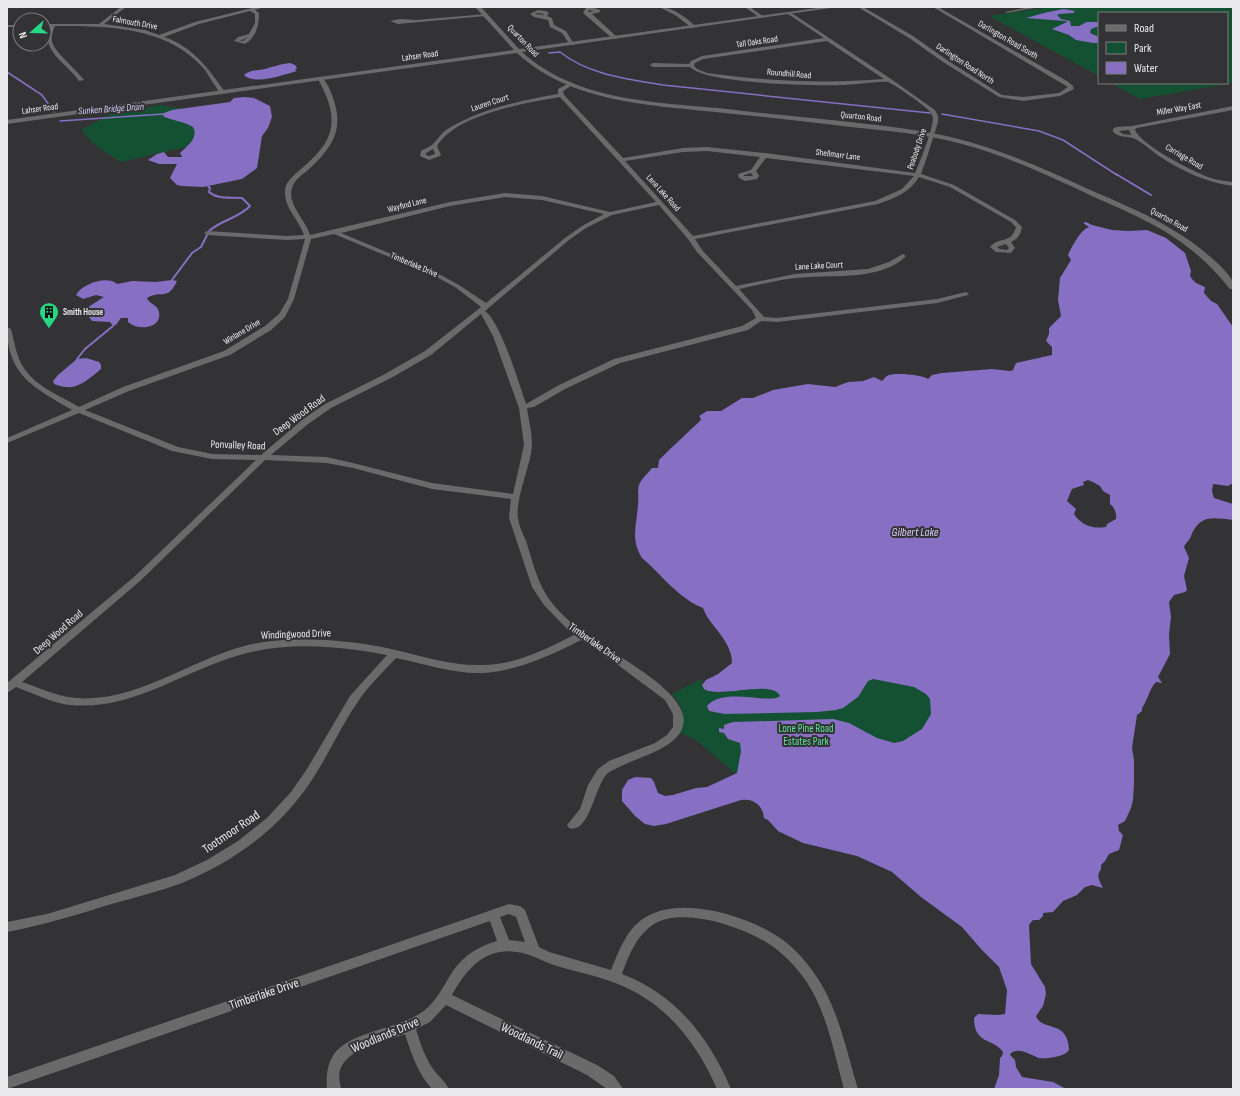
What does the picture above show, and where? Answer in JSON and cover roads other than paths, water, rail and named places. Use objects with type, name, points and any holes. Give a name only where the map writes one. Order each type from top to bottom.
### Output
[{"type":"street","points":[[100,26],[124,7]]},
{"type":"street","points":[[161,36],[197,23],[262,7]]},
{"type":"street","name":"Quarton Road","points":[[478,7],[519,51],[538,68],[571,84],[611,96],[649,103],[931,135],[967,142],[1004,154],[1156,222],[1186,239],[1214,263],[1232,285]]},
{"type":"street","points":[[661,7],[677,14],[694,26]]},
{"type":"street","points":[[747,7],[762,17]]},
{"type":"street","name":"Lahser Road","points":[[7,122],[831,7]]},
{"type":"street","name":"Darlington Road North","points":[[860,7],[911,37],[945,61],[1001,96],[1014,99],[1029,99],[1063,93],[1071,89]]},
{"type":"street","name":"Darlington Road South","points":[[935,7],[1065,82],[1071,87],[1071,89]]},
{"type":"street","points":[[1007,12],[1038,7]]},
{"type":"street","points":[[251,10],[257,13],[258,18],[256,27],[251,34]]},
{"type":"street","points":[[666,10],[686,28]]},
{"type":"street","name":"Peabody Drive","points":[[691,238],[876,203],[894,197],[905,191],[914,182],[918,174],[931,135],[936,117],[935,113],[790,13]]},
{"type":"street","points":[[589,14],[615,38]]},
{"type":"street","points":[[414,21],[485,15]]},
{"type":"street","points":[[545,16],[551,20],[552,26],[564,32],[572,44]]},
{"type":"street","points":[[53,25],[48,37],[50,46],[72,67],[80,80]]},
{"type":"street","name":"Falmouth Drive","points":[[53,25],[100,26],[136,30],[161,36],[181,46],[194,56],[208,70],[222,92]]},
{"type":"street","name":"Tall Oaks Road","points":[[692,66],[693,62],[702,58],[828,39]]},
{"type":"street","points":[[653,65],[692,66]]},
{"type":"street","name":"Roundhill Road","points":[[692,66],[695,70],[706,74],[793,83],[841,85],[889,80]]},
{"type":"street","points":[[308,238],[290,201],[288,191],[293,180],[318,157],[325,148],[334,128],[336,116],[334,106],[321,79]]},
{"type":"street","points":[[561,95],[560,90],[571,84]]},
{"type":"street","name":"Lauren Court","points":[[434,146],[437,141],[449,130],[480,114],[515,104],[561,95]]},
{"type":"street","name":"Lane Lake Road","points":[[561,95],[661,203],[691,238],[700,251],[760,317],[760,319]]},
{"type":"street","name":"Miller Way East","points":[[1134,133],[1142,125],[1233,108]]},
{"type":"street","name":"Carriage Road","points":[[1134,133],[1200,177],[1214,182],[1233,184]]},
{"type":"street","name":"Shellmarr Lane","points":[[621,160],[694,149],[765,155],[918,174],[952,186],[1013,221],[1019,227],[1019,231],[1008,242]]},
{"type":"street","points":[[753,171],[765,155]]},
{"type":"street","name":"Wayfind Lane","points":[[206,233],[250,237],[308,238],[336,233],[436,207],[497,196],[513,195],[542,198],[610,214]]},
{"type":"street","name":"Deep Wood Road","points":[[11,686],[137,579],[293,431],[320,411],[416,361],[439,345],[567,240],[591,223],[610,214],[661,203]]},
{"type":"street","name":"Timberlake Drive","points":[[336,233],[437,275],[457,286],[483,309],[497,336],[523,407],[528,454],[513,510],[515,525],[537,587],[554,611],[581,636],[659,688],[672,701],[679,717],[676,731],[659,747],[618,761],[602,772],[594,783],[587,809],[583,816],[574,825]]},
{"type":"street","name":"Winlane Drive","points":[[7,441],[126,389],[227,353],[268,328],[282,315],[291,299],[308,238]]},
{"type":"street","name":"Lane Lake Court","points":[[734,288],[805,275],[869,271],[888,266],[903,256]]},
{"type":"street","points":[[523,407],[617,361],[745,328],[760,319],[782,319],[892,306],[954,298],[966,294]]},
{"type":"street","name":"Ponvalley Road","points":[[7,329],[14,357],[28,378],[45,392],[79,410],[184,452],[233,458],[327,460],[432,486],[516,497]]},
{"type":"street","name":"Windingwood Drive","points":[[11,686],[69,700],[92,701],[111,699],[144,690],[226,655],[258,647],[291,644],[330,644],[376,649],[455,666],[484,669],[530,659],[581,636]]},
{"type":"street","name":"Tootmoor Road","points":[[7,928],[47,919],[178,879],[203,868],[251,838],[278,815],[295,796],[354,698],[394,654]]},
{"type":"street","name":"Timberlake Drive","points":[[7,1083],[509,909],[516,910],[521,914],[534,950]]},
{"type":"street","points":[[614,977],[632,938],[641,928],[656,918],[673,913],[685,912],[720,917],[753,928],[778,943],[792,955],[812,979],[827,1010],[851,1089]]},
{"type":"street","points":[[493,914],[505,945],[534,950],[546,957],[614,977],[643,990],[675,1013],[710,1060],[724,1089]]},
{"type":"street","name":"Woodlands Drive","points":[[334,1089],[334,1067],[345,1052],[363,1042],[409,1027],[427,1016],[445,998],[460,970],[468,961],[483,952],[505,945]]},
{"type":"street","name":"Woodlands Trail","points":[[445,998],[592,1070],[609,1081],[616,1089]]},
{"type":"street","points":[[409,1027],[414,1046],[426,1070],[431,1078],[442,1089]]},
{"type":"water","points":[[1064,9],[1075,11],[1073,13],[1057,15],[1061,19],[1070,21],[1071,26],[1079,26],[1087,22],[1098,22],[1098,26],[1091,29],[1090,33],[1098,37],[1098,43],[1076,40],[1069,35],[1052,29],[1067,22],[1066,21],[1026,18]]},
{"type":"water","points":[[290,63],[295,65],[297,68],[295,70],[297,71],[262,79],[249,78],[244,75],[252,71]]},
{"type":"water","points":[[234,98],[254,98],[270,106],[272,117],[268,128],[262,136],[257,168],[242,179],[203,187],[177,185],[170,178],[177,164],[159,164],[148,160],[157,154],[164,152],[168,157],[182,157],[180,153],[189,145],[193,138],[193,127],[186,123],[163,116],[164,113],[172,110],[230,102]]},
{"type":"water","name":"Gilbert Lake","points":[[1086,222],[1112,230],[1147,230],[1166,238],[1185,253],[1191,271],[1190,276],[1196,283],[1205,287],[1204,293],[1211,301],[1217,304],[1233,327],[1233,483],[1228,486],[1213,484],[1212,491],[1214,498],[1233,504],[1233,520],[1213,518],[1203,521],[1195,529],[1184,547],[1189,558],[1184,576],[1187,590],[1174,595],[1169,602],[1171,617],[1169,634],[1170,654],[1158,677],[1162,683],[1156,682],[1150,691],[1142,711],[1137,715],[1132,748],[1134,760],[1133,800],[1125,821],[1118,825],[1119,831],[1123,835],[1119,850],[1109,854],[1101,865],[1098,876],[1103,888],[1092,885],[1085,887],[1077,895],[1063,901],[1053,912],[1043,913],[1043,916],[1039,920],[1033,920],[1029,925],[1031,964],[1045,987],[1046,994],[1043,1006],[1036,1016],[1039,1021],[1060,1030],[1064,1034],[1068,1040],[1069,1050],[1060,1056],[1046,1058],[1039,1058],[1021,1051],[1014,1051],[1010,1055],[1015,1060],[1016,1067],[1022,1077],[1053,1082],[1066,1089],[994,1089],[999,1075],[1000,1058],[1003,1052],[977,1033],[974,1018],[978,1014],[1005,1014],[1007,990],[999,967],[962,927],[921,897],[892,872],[857,856],[803,843],[778,831],[768,820],[764,818],[760,807],[750,800],[741,800],[666,824],[654,826],[645,824],[635,816],[622,801],[622,790],[628,780],[635,777],[651,778],[658,793],[665,796],[696,788],[707,787],[737,773],[741,751],[740,743],[728,739],[724,733],[719,732],[719,728],[724,729],[724,725],[733,722],[833,719],[849,723],[877,738],[894,743],[903,741],[922,729],[931,714],[930,699],[926,694],[914,687],[873,679],[868,681],[858,697],[843,708],[836,710],[817,712],[725,714],[709,711],[707,706],[714,700],[724,697],[735,696],[767,699],[780,696],[775,691],[767,689],[722,692],[704,689],[702,685],[706,680],[718,674],[732,663],[731,655],[725,640],[710,621],[703,608],[694,604],[678,592],[642,558],[638,551],[635,531],[638,490],[641,481],[652,468],[658,468],[659,460],[700,421],[701,419],[699,416],[707,411],[721,411],[742,398],[753,398],[773,390],[808,384],[835,387],[848,382],[863,381],[874,377],[882,381],[885,377],[895,374],[914,375],[928,379],[932,375],[942,373],[992,369],[1010,371],[1013,370],[1016,363],[1052,355],[1052,347],[1046,341],[1049,334],[1049,328],[1061,316],[1058,300],[1060,278],[1071,260],[1068,255],[1074,243],[1079,235],[1089,227],[1083,223]],"holes":[[[1088,480],[1110,495],[1110,504],[1116,512],[1116,519],[1107,524],[1106,527],[1097,528],[1084,524],[1074,514],[1076,509],[1067,501],[1072,489],[1084,485],[1083,482]]]},
{"type":"water","points":[[107,280],[113,281],[117,284],[132,281],[156,282],[172,280],[177,281],[170,291],[147,298],[149,302],[157,307],[159,312],[157,322],[148,327],[137,327],[132,325],[128,322],[128,318],[121,318],[116,325],[113,326],[110,322],[92,321],[85,309],[104,297],[96,295],[83,299],[76,295],[89,284]]},
{"type":"water","points":[[86,358],[99,362],[101,369],[76,386],[65,387],[54,384],[53,381],[58,375],[77,359]]},
{"type":"waterway","points":[[549,53],[560,52],[571,60],[596,71],[636,81],[930,113]]},
{"type":"waterway","name":"Sunken Bridge Drain","points":[[7,72],[42,95],[54,112]]},
{"type":"waterway","name":"Sunken Bridge Drain","points":[[60,121],[164,114]]},
{"type":"waterway","points":[[942,114],[1039,131],[1063,140],[1117,175]]},
{"type":"waterway","points":[[1116,174],[1151,195]]},
{"type":"waterway","name":"Sunken Bridge Drain","points":[[208,186],[210,188],[209,192],[213,195],[225,198],[242,198],[250,206],[246,210],[209,231]]},
{"type":"waterway","name":"Sunken Bridge Drain","points":[[172,280],[192,253],[201,247],[207,235]]},
{"type":"waterway","points":[[77,359],[85,349],[113,326]]},
{"type":"place","name":"Smith House","points":[[49,329]]},
{"type":"park label","name":"Lone Pine Road Estates Park","points":[[806,734]]}]
